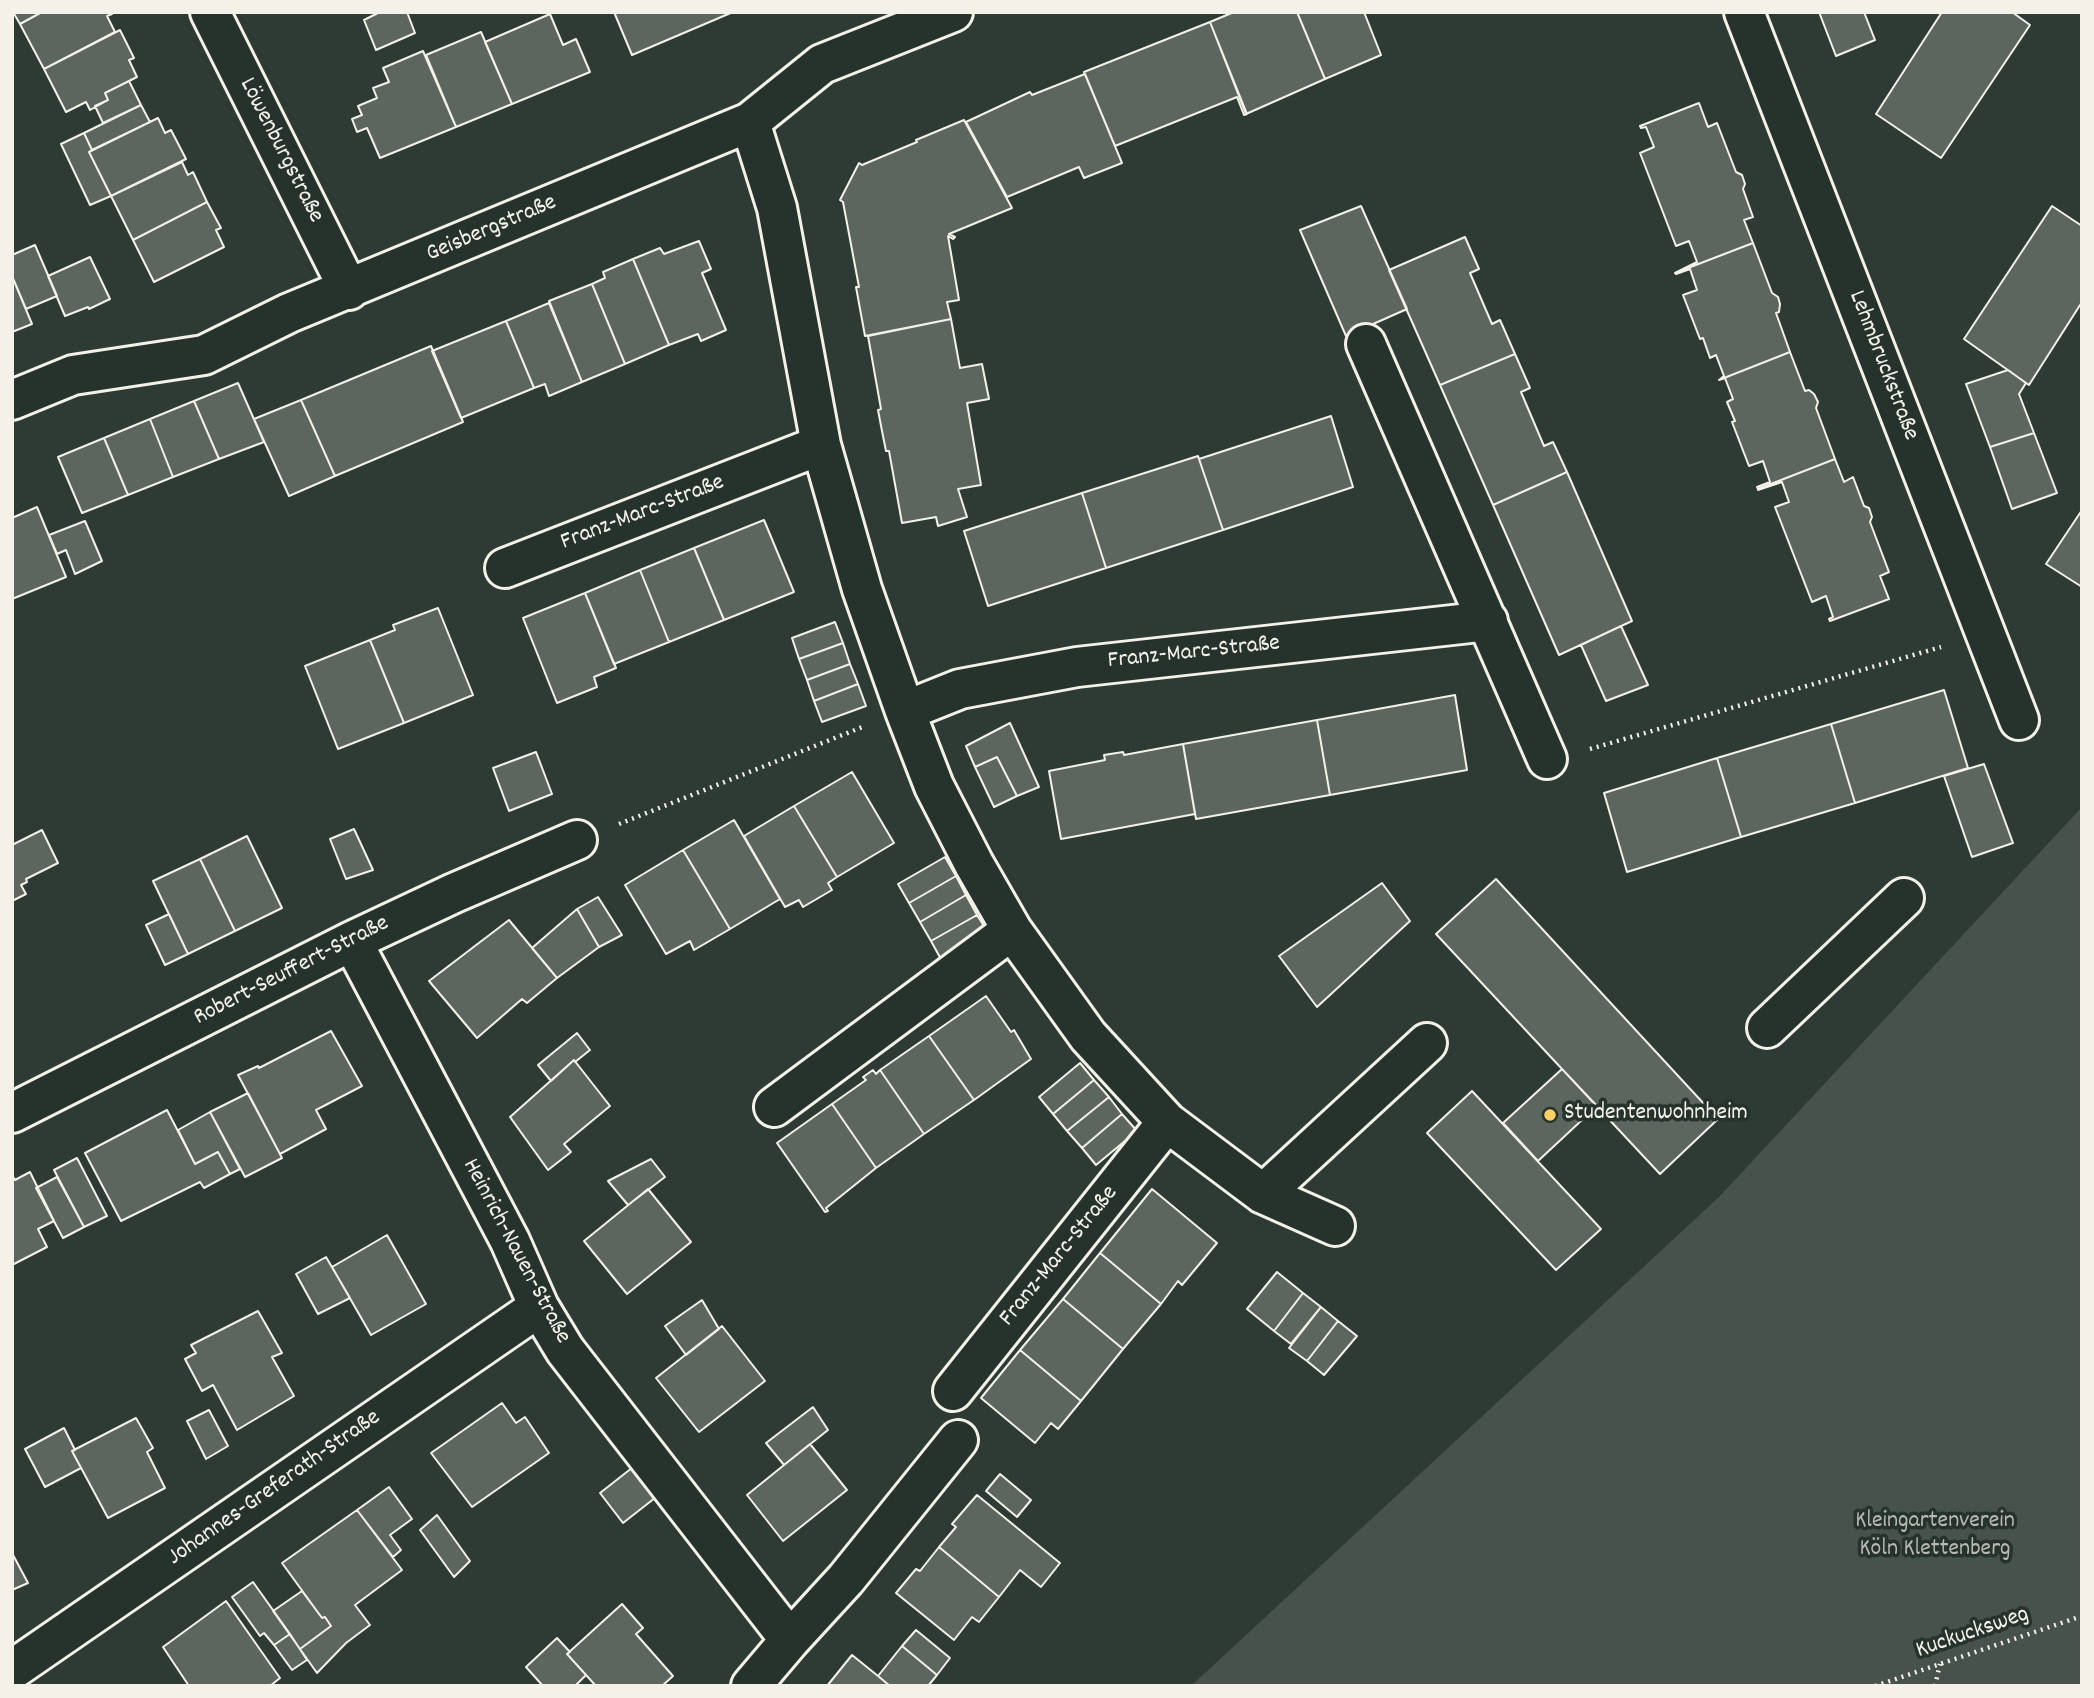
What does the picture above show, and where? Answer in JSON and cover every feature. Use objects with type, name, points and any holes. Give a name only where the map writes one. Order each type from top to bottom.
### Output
[{"type":"street","name":"Löwenburgstraße","points":[[210,12],[349,290]]},
{"type":"street","name":"Geisbergstraße","points":[[12,400],[73,375],[204,355],[289,313],[750,122],[822,64],[953,12]]},
{"type":"street","name":"Lehmbruckstraße","points":[[1744,12],[2019,720]]},
{"type":"street","points":[[750,122],[777,208],[821,445],[862,589],[934,786],[974,864],[1012,930],[1088,1036],[1167,1122],[1263,1194],[1335,1226]]},
{"type":"street","points":[[1366,344],[1547,759]]},
{"type":"street","name":"Franz-Marc-Straße","points":[[505,568],[821,445]]},
{"type":"street","name":"Franz-Marc-Straße","points":[[905,711],[960,689],[1077,667],[1488,621]]},
{"type":"street","name":"Robert-Seuffert-Straße","points":[[12,1113],[352,941],[454,892],[577,841]]},
{"type":"street","points":[[1767,1028],[1904,898]]},
{"type":"street","points":[[774,1107],[1012,930]]},
{"type":"street","name":"Heinrich-Nauen-Straße","points":[[352,941],[510,1241],[539,1307],[565,1350],[790,1640]]},
{"type":"street","points":[[1263,1194],[1427,1043]]},
{"type":"street","name":"Franz-Marc-Straße","points":[[953,1391],[1167,1122]]},
{"type":"street","name":"Johannes-Greferath-Straße","points":[[12,1670],[539,1307]]},
{"type":"street","points":[[751,1686],[846,1579],[958,1440]]},
{"type":"path","points":[[1547,759],[1577,753],[1985,632]]},
{"type":"path","points":[[577,841],[905,711]]},
{"type":"path","name":"Kuckucksweg","points":[[1875,1686],[2082,1616]]},
{"type":"path","points":[[1935,1686],[1940,1664]]},
{"type":"green space","name":"Kleingartenverein Köln Klettenberg","points":[[2082,807],[2082,1686],[1191,1686],[1719,1197]]},
{"type":"building","points":[[13,12],[42,12],[20,24]]},
{"type":"building","points":[[42,12],[111,12],[112,14],[107,16],[115,32],[44,69],[20,24]]},
{"type":"building","points":[[380,12],[407,12],[415,33],[376,50],[364,20]]},
{"type":"building","points":[[614,12],[733,12],[632,55]]},
{"type":"building","points":[[1234,12],[1297,12],[1325,79],[1246,114],[1210,22]]},
{"type":"building","points":[[1297,12],[1364,12],[1381,55],[1325,79]]},
{"type":"building","points":[[1819,12],[1864,12],[1875,40],[1836,56]]},
{"type":"building","points":[[1942,12],[2012,12],[2030,25],[1941,158],[1876,114]]},
{"type":"building","points":[[550,14],[563,45],[576,39],[590,72],[512,104],[485,42]]},
{"type":"building","points":[[1210,22],[1247,114],[1244,115],[1237,97],[1115,146],[1084,72]]},
{"type":"building","points":[[120,30],[134,58],[129,60],[137,77],[105,93],[108,100],[90,110],[86,102],[66,112],[44,69]]},
{"type":"building","points":[[481,32],[512,104],[456,127],[426,55]]},
{"type":"building","points":[[423,51],[456,127],[380,158],[367,128],[357,132],[352,119],[362,115],[358,106],[377,98],[373,88],[389,82],[383,68]]},
{"type":"building","points":[[1085,74],[1122,163],[1084,178],[1079,167],[1007,197],[966,122],[1030,92],[1032,95]]},
{"type":"building","points":[[129,81],[141,105],[103,123],[95,106],[108,100],[105,93]]},
{"type":"building","points":[[1699,103],[1708,127],[1717,123],[1736,172],[1742,175],[1745,184],[1743,189],[1753,217],[1744,220],[1753,243],[1675,273],[1697,262],[1689,241],[1676,246],[1640,153],[1654,147],[1646,127],[1640,126]]},
{"type":"building","points":[[141,105],[150,122],[92,150],[84,133]]},
{"type":"building","points":[[158,118],[165,133],[171,130],[186,159],[111,196],[89,152]]},
{"type":"building","points":[[964,120],[1012,208],[949,234],[955,237],[953,239],[948,236],[959,300],[947,302],[951,319],[865,336],[856,287],[859,287],[843,202],[840,200],[859,163],[862,165]]},
{"type":"building","points":[[84,133],[92,150],[89,152],[111,196],[90,205],[61,144]]},
{"type":"building","points":[[182,162],[188,175],[193,172],[207,202],[133,240],[111,196]]},
{"type":"building","points":[[207,202],[221,228],[216,230],[224,247],[154,282],[133,240]]},
{"type":"building","points":[[1361,206],[1407,309],[1346,336],[1300,230]]},
{"type":"building","points":[[2052,206],[2082,226],[2082,302],[2029,385],[1964,339]]},
{"type":"building","points":[[1465,237],[1479,269],[1470,273],[1492,324],[1500,320],[1515,354],[1440,385],[1389,270]]},
{"type":"building","points":[[699,241],[711,269],[702,273],[726,330],[701,341],[698,334],[669,345],[633,259],[660,248],[664,254]]},
{"type":"building","points":[[1753,243],[1772,293],[1778,297],[1779,312],[1776,313],[1790,352],[1719,380],[1724,376],[1716,355],[1710,358],[1683,295],[1697,290],[1690,269],[1675,273]]},
{"type":"building","points":[[35,245],[57,296],[26,309],[12,276],[12,255]]},
{"type":"building","points":[[90,257],[110,299],[65,316],[48,276]]},
{"type":"building","points":[[633,259],[669,345],[625,364],[592,284],[605,278],[603,272]]},
{"type":"building","points":[[12,276],[32,324],[12,332]]},
{"type":"building","points":[[592,284],[625,364],[582,382],[549,301]]},
{"type":"building","points":[[549,303],[582,382],[549,396],[545,384],[534,388],[506,321]]},
{"type":"building","points":[[951,319],[960,368],[982,364],[989,399],[967,403],[981,485],[958,489],[967,517],[938,526],[936,517],[902,523],[889,451],[886,451],[878,410],[881,409],[868,336]]},
{"type":"building","points":[[506,321],[534,388],[461,418],[432,351]]},
{"type":"building","points":[[431,346],[463,422],[335,476],[301,400]]},
{"type":"building","points":[[1790,352],[1805,391],[1809,390],[1814,394],[1818,402],[1816,408],[1835,459],[1758,489],[1757,487],[1770,482],[1763,461],[1749,466],[1727,402],[1733,399],[1725,378],[1719,380]]},
{"type":"building","points":[[1515,354],[1530,388],[1521,392],[1544,446],[1553,442],[1567,472],[1493,505],[1440,385]]},
{"type":"building","points":[[2008,370],[2026,383],[2019,394],[2034,433],[1990,447],[1966,384]]},
{"type":"building","points":[[238,383],[264,442],[219,459],[194,401]]},
{"type":"building","points":[[301,400],[335,476],[289,496],[254,419]]},
{"type":"building","points":[[194,401],[219,459],[173,477],[150,419]]},
{"type":"building","points":[[1331,416],[1353,487],[1223,530],[1199,459]]},
{"type":"building","points":[[150,419],[173,477],[128,495],[104,438]]},
{"type":"building","points":[[2034,433],[2057,493],[2012,509],[1990,447]]},
{"type":"building","points":[[104,438],[128,495],[82,513],[58,457]]},
{"type":"building","points":[[1198,456],[1223,530],[1106,568],[1082,493]]},
{"type":"building","points":[[1835,459],[1844,482],[1853,477],[1864,506],[1869,508],[1872,517],[1870,522],[1889,572],[1880,576],[1889,599],[1830,621],[1833,617],[1826,596],[1812,602],[1775,507],[1789,502],[1782,482],[1758,489]]},
{"type":"building","points":[[1567,472],[1632,621],[1559,655],[1493,505]]},
{"type":"building","points":[[1082,493],[1106,568],[988,606],[964,531]]},
{"type":"building","points":[[37,507],[66,577],[12,599],[12,518]]},
{"type":"building","points":[[2082,510],[2082,587],[2046,564]]},
{"type":"building","points":[[764,520],[794,592],[724,620],[694,548]]},
{"type":"building","points":[[85,521],[102,561],[75,574],[66,550],[57,554],[49,535]]},
{"type":"building","points":[[694,548],[724,620],[669,642],[640,570]]},
{"type":"building","points":[[640,570],[669,642],[614,664],[585,593]]},
{"type":"building","points":[[585,593],[616,668],[594,677],[597,687],[557,703],[523,618]]},
{"type":"building","points":[[438,608],[473,695],[404,723],[370,640],[395,630],[393,625]]},
{"type":"building","points":[[835,622],[843,643],[799,659],[792,638]]},
{"type":"building","points":[[1621,626],[1648,685],[1606,701],[1581,645]]},
{"type":"building","points":[[370,640],[404,723],[338,749],[305,666]]},
{"type":"building","points":[[843,643],[850,664],[807,680],[799,659]]},
{"type":"building","points":[[850,664],[858,684],[814,701],[807,680]]},
{"type":"building","points":[[858,684],[866,706],[822,722],[814,701]]},
{"type":"building","points":[[1944,690],[1968,768],[1855,803],[1831,724]]},
{"type":"building","points":[[1455,695],[1467,770],[1330,795],[1317,720]]},
{"type":"building","points":[[1317,720],[1330,795],[1196,819],[1183,744]]},
{"type":"building","points":[[1010,723],[1039,787],[1017,796],[997,757],[975,767],[966,746]]},
{"type":"building","points":[[1831,724],[1855,803],[1741,837],[1717,758]]},
{"type":"building","points":[[1183,744],[1195,814],[1061,839],[1049,771],[1105,760],[1104,755],[1123,752],[1124,755]]},
{"type":"building","points":[[536,752],[552,794],[509,811],[493,768]]},
{"type":"building","points":[[997,757],[1017,796],[994,807],[975,767]]},
{"type":"building","points":[[1717,758],[1741,837],[1627,872],[1604,793]]},
{"type":"building","points":[[1984,764],[2013,843],[1972,857],[1944,776]]},
{"type":"building","points":[[852,772],[894,843],[837,877],[794,806]]},
{"type":"building","points":[[794,806],[837,877],[828,883],[832,890],[803,907],[799,900],[785,907],[744,836]]},
{"type":"building","points":[[734,820],[780,899],[730,929],[683,850]]},
{"type":"building","points":[[354,829],[373,870],[346,879],[330,839]]},
{"type":"building","points":[[42,830],[58,863],[26,879],[27,882],[21,885],[26,894],[12,901],[12,845]]},
{"type":"building","points":[[247,836],[282,908],[235,931],[200,859]]},
{"type":"building","points":[[683,850],[730,929],[694,950],[690,941],[666,954],[625,885]]},
{"type":"building","points":[[945,857],[956,876],[909,903],[898,884]]},
{"type":"building","points":[[200,859],[235,931],[188,954],[153,881]]},
{"type":"building","points":[[956,876],[966,895],[920,922],[909,903]]},
{"type":"building","points":[[1496,879],[1718,1119],[1660,1174],[1436,934]]},
{"type":"building","points":[[1382,883],[1410,921],[1317,1007],[1279,956]]},
{"type":"building","points":[[966,895],[977,915],[931,941],[920,922]]},
{"type":"building","points":[[598,897],[622,935],[599,947],[577,909]]},
{"type":"building","points":[[577,909],[599,947],[557,978],[532,948]]},
{"type":"building","points":[[169,914],[188,954],[165,965],[146,925]]},
{"type":"building","points":[[977,915],[989,934],[942,961],[931,941]]},
{"type":"building","points":[[509,920],[557,978],[527,1003],[522,999],[477,1038],[429,981]]},
{"type":"building","points":[[986,996],[1011,1032],[1014,1030],[1031,1059],[974,1100],[929,1036]]},
{"type":"building","points":[[331,1031],[362,1086],[316,1110],[326,1129],[280,1154],[238,1075],[258,1066],[259,1068]]},
{"type":"building","points":[[577,1033],[590,1050],[575,1062],[574,1060],[551,1081],[538,1065]]},
{"type":"building","points":[[929,1036],[974,1100],[924,1134],[880,1070]]},
{"type":"building","points":[[574,1060],[610,1106],[564,1144],[571,1152],[548,1170],[510,1117]]},
{"type":"building","points":[[1080,1063],[1094,1080],[1053,1114],[1039,1097]]},
{"type":"building","name":"Studentenwohnheim","points":[[1562,1069],[1597,1106],[1538,1161],[1503,1123]]},
{"type":"building","points":[[873,1070],[876,1074],[880,1070],[924,1134],[876,1168],[832,1104],[866,1080],[863,1077]]},
{"type":"building","points":[[1094,1080],[1109,1097],[1067,1131],[1053,1114]]},
{"type":"building","points":[[1472,1091],[1601,1229],[1556,1270],[1427,1133]]},
{"type":"building","points":[[248,1093],[282,1158],[245,1177],[210,1112]]},
{"type":"building","points":[[1109,1097],[1122,1114],[1082,1148],[1067,1131]]},
{"type":"building","points":[[832,1104],[876,1168],[826,1208],[828,1211],[825,1212],[777,1143]]},
{"type":"building","points":[[167,1110],[195,1164],[218,1152],[230,1174],[204,1188],[200,1182],[121,1221],[85,1153]]},
{"type":"building","points":[[210,1112],[240,1169],[230,1174],[218,1152],[195,1164],[178,1130]]},
{"type":"building","points":[[1122,1114],[1137,1131],[1096,1165],[1082,1148]]},
{"type":"building","points":[[77,1158],[107,1216],[84,1227],[54,1170]]},
{"type":"building","points":[[651,1159],[665,1177],[628,1205],[608,1181]]},
{"type":"building","points":[[30,1172],[54,1221],[38,1229],[47,1247],[12,1265],[12,1175],[15,1180]]},
{"type":"building","points":[[57,1177],[84,1227],[63,1238],[36,1188]]},
{"type":"building","points":[[648,1189],[691,1242],[627,1294],[584,1241]]},
{"type":"building","points":[[1152,1189],[1217,1243],[1182,1285],[1178,1281],[1161,1304],[1100,1253]]},
{"type":"building","points":[[387,1235],[426,1304],[371,1335],[332,1267]]},
{"type":"building","points":[[1100,1253],[1161,1304],[1123,1349],[1063,1299]]},
{"type":"building","points":[[326,1257],[350,1298],[318,1314],[296,1274]]},
{"type":"building","points":[[1277,1272],[1303,1293],[1274,1331],[1247,1309]]},
{"type":"building","points":[[1303,1293],[1321,1307],[1291,1344],[1274,1331]]},
{"type":"building","points":[[1063,1299],[1123,1349],[1081,1401],[1020,1350]]},
{"type":"building","points":[[702,1300],[719,1329],[686,1355],[665,1326]]},
{"type":"building","points":[[1321,1307],[1338,1321],[1307,1361],[1289,1348]]},
{"type":"building","points":[[258,1311],[282,1353],[272,1357],[294,1396],[237,1430],[213,1385],[202,1391],[185,1359],[196,1353],[191,1345]]},
{"type":"building","points":[[1338,1321],[1357,1336],[1324,1375],[1307,1361]]},
{"type":"building","points":[[722,1326],[765,1381],[699,1432],[656,1378]]},
{"type":"building","points":[[1020,1350],[1081,1401],[1058,1429],[1051,1423],[1035,1443],[981,1398]]},
{"type":"building","points":[[502,1403],[516,1423],[525,1417],[549,1453],[472,1507],[431,1453]]},
{"type":"building","points":[[813,1407],[828,1430],[784,1465],[766,1443]]},
{"type":"building","points":[[209,1410],[228,1446],[206,1459],[187,1421]]},
{"type":"building","points":[[136,1418],[153,1448],[147,1452],[165,1488],[108,1518],[72,1451]]},
{"type":"building","points":[[64,1428],[81,1468],[45,1487],[25,1449]]},
{"type":"building","points":[[810,1444],[847,1490],[783,1541],[747,1495]]},
{"type":"building","points":[[637,1464],[660,1494],[623,1523],[600,1493]]},
{"type":"building","points":[[1000,1474],[1031,1500],[1017,1517],[986,1491]]},
{"type":"building","points":[[389,1487],[412,1519],[390,1535],[401,1550],[393,1557],[357,1510]]},
{"type":"building","points":[[977,1495],[1060,1563],[1041,1587],[1020,1570],[999,1597],[939,1547],[956,1527],[952,1524]]},
{"type":"building","points":[[357,1510],[402,1570],[355,1605],[370,1625],[346,1643],[317,1673],[300,1649],[331,1626],[325,1617],[322,1618],[282,1563]]},
{"type":"building","points":[[437,1515],[470,1561],[454,1577],[420,1530]]},
{"type":"building","points":[[939,1547],[999,1597],[979,1622],[972,1617],[954,1640],[896,1593],[916,1569],[920,1571]]},
{"type":"building","points":[[12,1553],[28,1583],[12,1590]]},
{"type":"building","points":[[253,1582],[290,1634],[274,1645],[264,1633],[260,1636],[232,1597]]},
{"type":"building","points":[[302,1591],[331,1626],[300,1649],[273,1611]]},
{"type":"building","points":[[226,1601],[280,1678],[270,1686],[189,1686],[163,1647]]},
{"type":"building","points":[[622,1604],[643,1628],[636,1634],[673,1676],[662,1686],[596,1686],[567,1654]]},
{"type":"building","points":[[916,1630],[950,1658],[937,1675],[902,1646]]},
{"type":"building","points":[[290,1634],[307,1660],[292,1670],[274,1645]]},
{"type":"building","points":[[557,1638],[586,1675],[575,1686],[543,1686],[526,1667]]},
{"type":"building","points":[[902,1646],[937,1675],[928,1686],[890,1686],[878,1676]]},
{"type":"building","points":[[852,1655],[878,1676],[890,1686],[827,1686]]},
{"type":"place","name":"Studentenwohnheim","points":[[1550,1115]]}]
